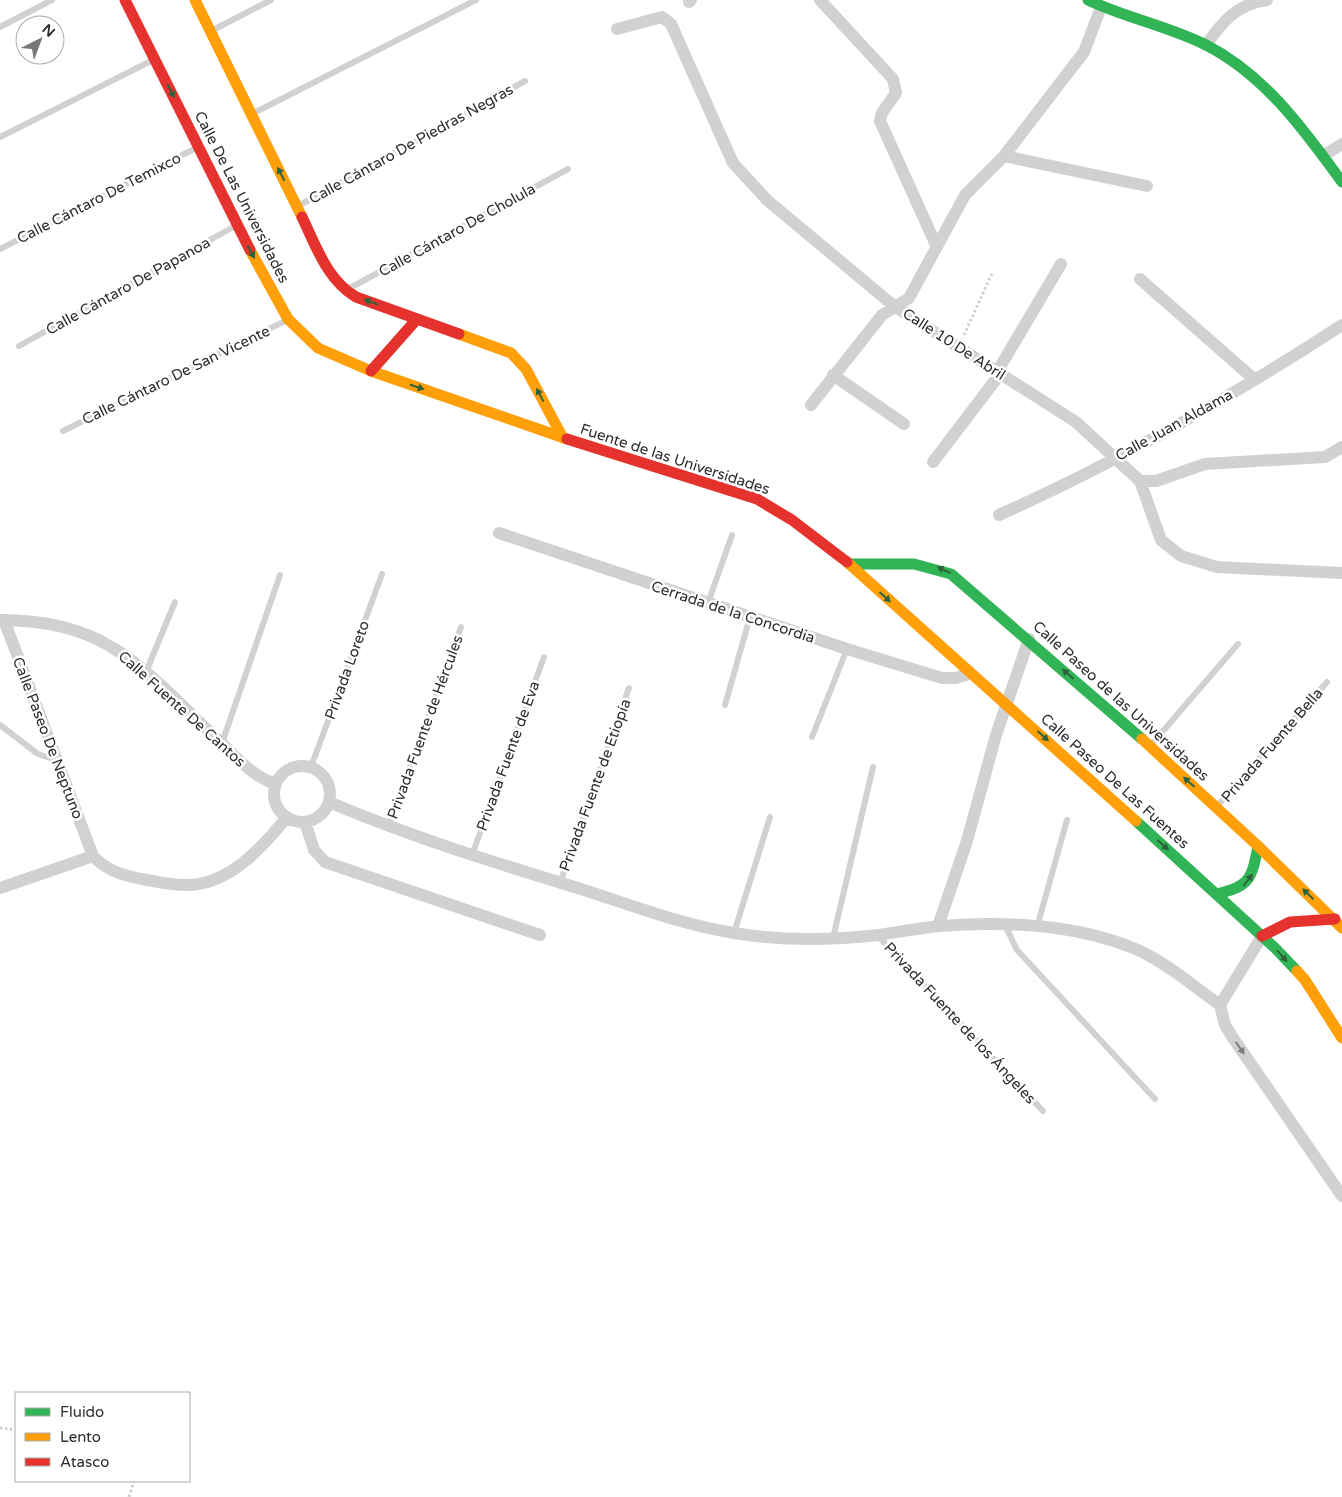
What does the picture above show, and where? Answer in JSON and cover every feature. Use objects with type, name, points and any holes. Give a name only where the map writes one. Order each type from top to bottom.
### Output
[{"type":"street","name":"Calle De Las Universidades","points":[[127,0],[236,225],[288,319],[318,348],[371,371]]},
{"type":"street","points":[[195,0],[327,269],[345,291],[417,319],[371,371]]},
{"type":"street","points":[[1088,0],[1101,7],[1166,28],[1206,45],[1256,78],[1323,156],[1342,182]]},
{"type":"street","points":[[1124,0],[1125,15]]},
{"type":"street","points":[[1206,45],[1226,18],[1240,8],[1267,0]]},
{"type":"street","points":[[827,3],[893,79],[896,93],[882,113],[880,120],[936,245]]},
{"type":"street","name":"Calle 10 De Abril","points":[[1101,7],[1080,59],[1004,156],[964,196],[909,298],[894,306],[1076,422],[1140,481],[1161,540],[1181,556],[1217,567],[1342,573]]},
{"type":"street","points":[[617,29],[662,17],[670,24],[733,163],[767,200],[894,306],[882,315],[833,375],[811,406]]},
{"type":"street","points":[[1323,156],[1342,144]]},
{"type":"street","points":[[1004,156],[1147,186]]},
{"type":"street","points":[[933,462],[999,373],[1061,264]]},
{"type":"street","points":[[1140,279],[1255,380]]},
{"type":"street","name":"Fuente de las Universidades","points":[[417,319],[511,353],[526,369],[563,438]]},
{"type":"street","name":"Calle Juan Aldama","points":[[999,515],[1054,490],[1116,458],[1255,380],[1342,324]]},
{"type":"street","name":"Fuente de las Universidades","points":[[371,371],[563,438],[757,499],[786,515],[849,564]]},
{"type":"street","points":[[833,375],[904,424]]},
{"type":"street","points":[[1140,481],[1156,481],[1205,464],[1326,458],[1342,447]]},
{"type":"street","name":"Cerrada de la Concordia","points":[[499,533],[847,649],[942,678],[956,678],[969,674]]},
{"type":"street","name":"Calle Paseo de las Universidades","points":[[849,564],[894,563],[935,566],[952,574],[1150,746],[1217,807],[1338,924]]},
{"type":"street","name":"Calle Paseo De Las Fuentes","points":[[849,564],[969,674],[1006,703],[1262,936],[1305,980],[1342,1038]]},
{"type":"street","name":"Calle Fuente De Cantos","points":[[2,620],[54,626],[80,632],[113,648],[146,674],[258,776],[276,784]]},
{"type":"street","name":"Calle Paseo De Neptuno","points":[[2,620],[93,856]]},
{"type":"street","points":[[938,926],[967,841],[1006,703],[1029,639]]},
{"type":"street","points":[[294,766],[311,767],[319,771],[329,785],[329,802],[320,816],[305,822],[287,817],[276,802],[276,784],[280,776],[294,766]]},
{"type":"street","points":[[329,802],[388,827],[472,855],[683,921],[734,933],[786,938],[833,938],[878,935],[938,926],[1005,924],[1037,927],[1088,936],[1135,949],[1163,965],[1220,1004],[1225,1025],[1233,1038],[1342,1196]]},
{"type":"street","points":[[0,888],[93,856],[111,872],[138,879],[176,884],[200,884],[239,866],[263,846],[287,817]]},
{"type":"street","points":[[305,822],[314,850],[325,862],[540,935]]},
{"type":"street","points":[[1216,894],[1236,890],[1247,884],[1254,871],[1258,846]]},
{"type":"street","points":[[1220,1004],[1262,936],[1290,922],[1338,924]]},
{"type":"lane","points":[[0,27],[52,0]]},
{"type":"lane","points":[[210,32],[271,0]]},
{"type":"lane","points":[[251,115],[476,0]]},
{"type":"lane","points":[[0,137],[154,59]]},
{"type":"lane","name":"Calle Cántaro De Piedras Negras","points":[[297,206],[525,81]]},
{"type":"lane","name":"Calle Cántaro De Temixco","points":[[0,249],[199,146]]},
{"type":"lane","name":"Calle Cántaro De Cholula","points":[[345,291],[568,169]]},
{"type":"lane","name":"Calle Cántaro De Papanoa","points":[[19,346],[236,225]]},
{"type":"lane","name":"Calle Cántaro De San Vicente","points":[[63,430],[288,319]]},
{"type":"lane","points":[[708,603],[732,535]]},
{"type":"lane","points":[[222,743],[280,574]]},
{"type":"lane","name":"Privada Loreto","points":[[311,767],[382,574]]},
{"type":"lane","points":[[146,674],[175,602]]},
{"type":"lane","points":[[725,706],[750,617]]},
{"type":"lane","name":"Privada Fuente de Hércules","points":[[388,827],[462,627]]},
{"type":"lane","points":[[1150,746],[1238,644]]},
{"type":"lane","points":[[812,737],[847,649]]},
{"type":"lane","name":"Privada Fuente de Eva","points":[[472,855],[544,657]]},
{"type":"lane","name":"Privada Fuente Bella","points":[[1217,807],[1327,682]]},
{"type":"lane","name":"Privada Fuente de Etiopía","points":[[560,883],[630,688]]},
{"type":"lane","points":[[0,725],[38,754],[56,760]]},
{"type":"lane","points":[[833,938],[873,767]]},
{"type":"lane","points":[[734,933],[770,817]]},
{"type":"lane","points":[[1037,927],[1068,820]]},
{"type":"lane","points":[[1005,924],[1017,950],[1155,1099]]},
{"type":"lane","name":"Privada Fuente de los Ángeles","points":[[878,935],[1043,1111]]},
{"type":"path","points":[[958,347],[993,271]]},
{"type":"path","points":[[0,1428],[15,1430]]},
{"type":"path","points":[[129,1497],[134,1482]]},
{"type":"traffic: fast","points":[[1088,0],[1192,38],[1227,57],[1247,72],[1282,105],[1342,182]]},
{"type":"traffic: fast","points":[[849,564],[914,564],[951,574],[1142,739]]},
{"type":"traffic: fast","points":[[1136,821],[1275,948],[1297,971]]},
{"type":"traffic: fast","points":[[1216,894],[1236,888],[1248,879],[1254,866],[1258,846]]},
{"type":"traffic: slow","points":[[195,0],[302,217]]},
{"type":"traffic: slow","points":[[250,250],[288,319],[318,348],[371,371],[567,439]]},
{"type":"traffic: slow","points":[[459,334],[511,353],[526,369],[563,438]]},
{"type":"traffic: slow","points":[[847,562],[1136,821]]},
{"type":"traffic: slow","points":[[1142,739],[1258,846],[1342,928]]},
{"type":"traffic: slow","points":[[1297,971],[1305,980],[1342,1038]]},
{"type":"traffic: jam","points":[[125,0],[250,250]]},
{"type":"traffic: jam","points":[[302,217],[323,262],[346,290],[356,297],[459,334]]},
{"type":"traffic: jam","points":[[371,371],[417,319]]},
{"type":"traffic: jam","points":[[567,439],[757,499],[792,520],[847,562]]},
{"type":"traffic: jam","points":[[1262,936],[1290,922],[1335,919]]}]
